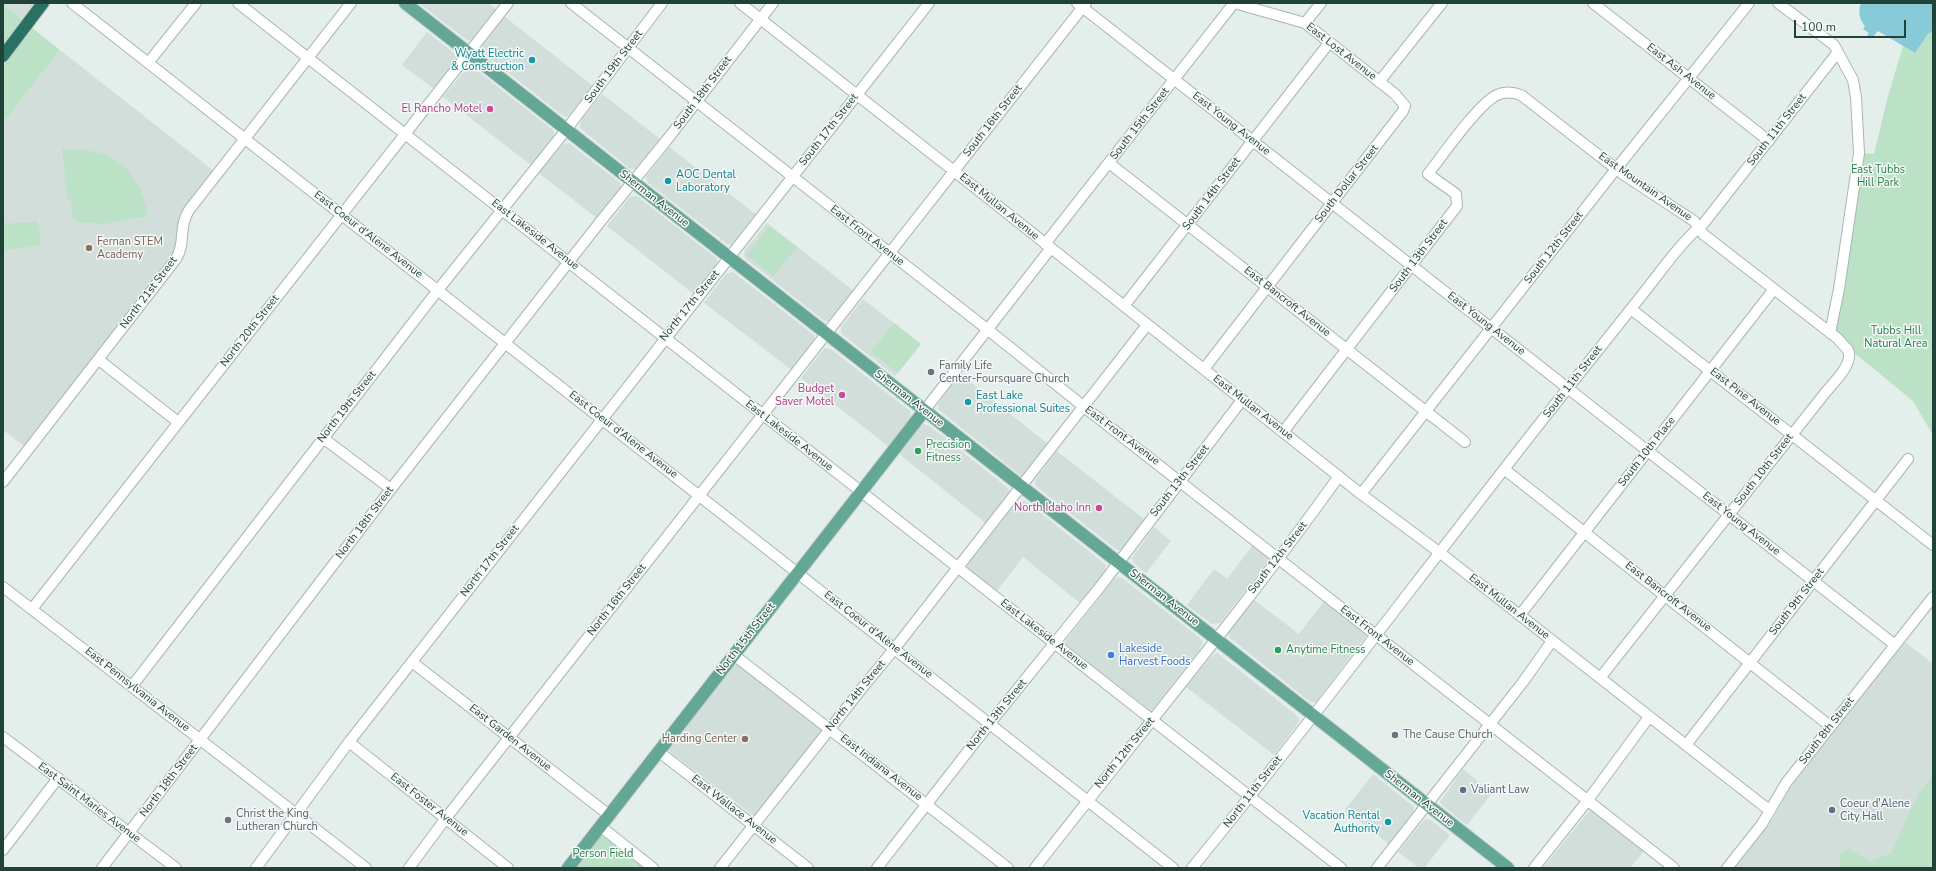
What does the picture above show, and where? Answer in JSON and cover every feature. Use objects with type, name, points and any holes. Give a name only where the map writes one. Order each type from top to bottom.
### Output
[{"type":"highway","points":[[3,56],[42,3]]},
{"type":"main road","name":"Sherman Avenue","points":[[405,3],[1508,868]]},
{"type":"main road","name":"North 15th Street","points":[[568,868],[924,411]]},
{"type":"street","name":"East Coeur d'Alene Avenue","points":[[72,3],[895,648],[1173,868]]},
{"type":"street","points":[[148,63],[196,3]]},
{"type":"street","name":"East Lakeside Avenue","points":[[238,3],[1341,868]]},
{"type":"street","name":"North 21st Street","points":[[3,482],[176,259],[181,249],[184,218],[351,3]]},
{"type":"street","name":"North 20th Street","points":[[32,609],[508,3]]},
{"type":"street","name":"East Front Avenue","points":[[571,3],[1674,868]]},
{"type":"street","name":"South 19th Street","points":[[566,130],[662,3]]},
{"type":"street","name":"East Mullan Avenue","points":[[740,3],[1361,494],[1439,552],[1769,810]]},
{"type":"street","name":"South 18th Street","points":[[633,183],[773,3]]},
{"type":"street","name":"South 17th Street","points":[[729,258],[929,3]]},
{"type":"street","name":"East Lost Avenue","points":[[1234,3],[1306,23],[1379,82]]},
{"type":"street","name":"South 15th Street","points":[[924,411],[987,329],[1109,163],[1234,3]]},
{"type":"street","points":[[1306,23],[1321,3]]},
{"type":"street","points":[[1379,82],[1442,3]]},
{"type":"street","name":"East Ash Avenue","points":[[1593,3],[1769,141]]},
{"type":"street","name":"South 12th Street","points":[[1361,494],[1490,328],[1749,3]]},
{"type":"street","points":[[1778,3],[1834,45],[1853,80],[1856,97],[1860,153],[1840,289],[1830,333]]},
{"type":"street","name":"East Young Avenue","points":[[1082,5],[1252,141],[1895,646]]},
{"type":"street","name":"South 16th Street","points":[[827,334],[1082,5]]},
{"type":"street","name":"South 14th Street","points":[[1124,306],[1329,43]]},
{"type":"street","name":"South 11th Street","points":[[1313,716],[1377,635],[1504,468],[1692,233],[1704,223],[1838,52]]},
{"type":"street","name":"South Dollar Street","points":[[1204,370],[1403,111],[1404,104],[1379,82]]},
{"type":"street","name":"East Mountain Avenue","points":[[1505,92],[1521,95],[1616,169],[1694,221],[1703,234],[1830,333],[1846,347],[1850,355]]},
{"type":"street","name":"South 13th Street","points":[[1283,432],[1457,206],[1456,194],[1428,174],[1484,105],[1496,95],[1505,92]]},
{"type":"street","name":"North 19th Street","points":[[132,686],[438,290],[566,130]]},
{"type":"street","name":"East Bancroft Avenue","points":[[1109,163],[1465,442]]},
{"type":"street","name":"North 18th Street","points":[[102,868],[391,489],[568,262],[633,183]]},
{"type":"street","name":"North 17th Street","points":[[256,868],[349,742],[729,258]]},
{"type":"street","name":"South 10th Place","points":[[1520,615],[1712,371],[1774,289]]},
{"type":"street","name":"East Pine Avenue","points":[[1631,309],[1793,434],[1933,545]]},
{"type":"street","points":[[1021,487],[1147,325]]},
{"type":"street","name":"North 16th Street","points":[[409,868],[446,818],[827,334]]},
{"type":"street","name":"South 10th Street","points":[[1600,678],[1846,366],[1850,355]]},
{"type":"street","points":[[99,360],[178,422]]},
{"type":"street","name":"South 13th Street","points":[[1118,563],[1242,400]]},
{"type":"street","points":[[324,438],[391,489]]},
{"type":"street","name":"South 9th Street","points":[[1686,745],[1908,459]]},
{"type":"street","name":"East Bancroft Avenue","points":[[1504,468],[1830,726]]},
{"type":"street","name":"South 12th Street","points":[[1216,639],[1339,476]]},
{"type":"street","name":"North 14th Street","points":[[720,868],[1021,487]]},
{"type":"street","name":"North 13th Street","points":[[877,868],[990,723],[1055,644],[1118,563]]},
{"type":"street","name":"East Pennsylvania Avenue","points":[[3,587],[366,868]]},
{"type":"street","name":"South 8th Street","points":[[1727,868],[1762,824],[1786,783],[1933,597]]},
{"type":"street","name":"North 12th Street","points":[[1035,868],[1216,639]]},
{"type":"street","points":[[1377,868],[1490,725],[1552,641]]},
{"type":"street","name":"East Indiana Avenue","points":[[734,655],[830,728],[1008,868]]},
{"type":"street","name":"East Garden Avenue","points":[[412,662],[609,815]]},
{"type":"street","name":"North 11th Street","points":[[1192,868],[1313,716]]},
{"type":"street","points":[[1534,868],[1588,800],[1650,717]]},
{"type":"street","name":"East Saint Maries Avenue","points":[[3,737],[176,868]]},
{"type":"street","name":"East Foster Avenue","points":[[349,742],[508,868]]},
{"type":"street","name":"East Wallace Avenue","points":[[658,751],[808,868]]},
{"type":"street","points":[[3,850],[58,778]]},
{"type":"street","points":[[600,826],[653,868]]},
{"type":"shaded area","points":[[3,3],[36,3],[23,21],[3,5]]},
{"type":"shaded area","points":[[419,3],[488,3],[497,10],[475,37],[468,41]]},
{"type":"shaded area","points":[[505,17],[593,86],[569,116],[565,117],[483,53],[483,45]]},
{"type":"shaded area","points":[[427,32],[454,53],[457,59],[434,89],[402,65]]},
{"type":"shaded area","name":"Fernan STEM Academy","points":[[60,50],[214,171],[179,217],[175,250],[172,257],[24,446],[3,430],[3,123]]},
{"type":"shaded area","points":[[468,67],[474,68],[554,131],[553,138],[531,165],[443,97]]},
{"type":"shaded area","points":[[602,94],[660,139],[636,170],[629,168],[580,128],[581,120]]},
{"type":"shaded area","points":[[569,143],[620,183],[621,191],[598,219],[539,173],[562,145]]},
{"type":"shaded area","points":[[669,147],[757,215],[732,246],[727,244],[647,182],[646,177]]},
{"type":"shaded area","points":[[630,197],[638,197],[716,258],[719,264],[695,295],[607,226]]},
{"type":"shaded area","points":[[767,223],[855,292],[830,322],[823,320],[745,258],[745,250]]},
{"type":"shaded area","points":[[733,272],[814,335],[815,342],[793,371],[704,303],[726,274]]},
{"type":"shaded area","points":[[863,299],[921,344],[895,376],[841,333],[841,327]]},
{"type":"shaded area","points":[[825,348],[832,350],[910,411],[910,419],[888,446],[801,378]]},
{"type":"shaded area","points":[[960,374],[1048,444],[1024,475],[1021,476],[938,409],[939,403]]},
{"type":"shaded area","points":[[924,424],[930,426],[1009,489],[1009,494],[987,524],[899,454]]},
{"type":"shaded area","points":[[1057,451],[1145,520],[1121,550],[1117,550],[1037,487],[1035,483],[1036,479]]},
{"type":"shaded area","points":[[1021,500],[1027,502],[1106,565],[1105,572],[1080,603],[1023,557],[997,591],[967,568],[968,564],[1017,502]]},
{"type":"shaded area","points":[[1154,527],[1171,541],[1146,573],[1134,563],[1132,558]]},
{"type":"shaded area","points":[[1253,545],[1269,558],[1269,560],[1220,623],[1211,624],[1187,605],[1214,569],[1227,579]]},
{"type":"shaded area","points":[[1119,577],[1200,638],[1203,643],[1200,649],[1151,711],[1064,643],[1114,579]]},
{"type":"shaded area","points":[[1254,600],[1299,634],[1324,601],[1367,635],[1316,702],[1309,701],[1229,637],[1229,632]]},
{"type":"shaded area","points":[[1905,642],[1933,664],[1933,775],[1917,795],[1891,853],[1870,861],[1848,848],[1839,856],[1840,868],[1734,868],[1773,819],[1790,788]]},
{"type":"shaded area","points":[[1217,653],[1295,714],[1299,719],[1299,722],[1274,755],[1186,687],[1212,656]]},
{"type":"shaded area","name":"Harding Center","points":[[736,664],[738,664],[821,729],[822,732],[754,816],[670,752],[668,747]]},
{"type":"shaded area","points":[[1463,769],[1492,793],[1467,825],[1440,802]]},
{"type":"shaded area","points":[[1373,774],[1414,807],[1413,814],[1389,844],[1345,810]]},
{"type":"shaded area","points":[[1590,810],[1644,851],[1630,868],[1543,868]]},
{"type":"shaded area","points":[[1425,819],[1431,820],[1450,835],[1424,868],[1419,868],[1398,852]]},
{"type":"green space","points":[[3,5],[23,21],[3,47]]},
{"type":"green space","points":[[31,27],[60,50],[3,123],[3,65]]},
{"type":"green space","points":[[1933,31],[1933,435],[1913,401],[1830,333],[1859,153],[1874,154],[1888,96],[1903,46],[1915,53],[1928,34]]},
{"type":"green space","points":[[62,149],[95,152],[120,163],[138,184],[144,199],[148,216],[98,225],[98,222],[79,223],[73,218],[71,200],[68,200]]},
{"type":"green space","points":[[34,220],[38,223],[41,242],[38,246],[3,250],[3,224],[33,222]]},
{"type":"green space","points":[[769,226],[797,247],[773,276],[747,255]]},
{"type":"green space","points":[[894,323],[921,344],[898,373],[871,352]]},
{"type":"green space","points":[[1933,775],[1933,868],[1840,868],[1839,856],[1848,848],[1870,861],[1891,853],[1917,795]]},
{"type":"green space","name":"Person Field","points":[[601,836],[604,837],[644,868],[575,868]]},
{"type":"water","points":[[1861,3],[1933,3],[1933,31],[1928,34],[1915,53],[1878,31],[1872,38],[1867,35],[1869,33],[1863,29],[1865,26],[1861,21],[1859,12]]},
{"type":"place","name":"Wyatt Electric & Construction","points":[[532,60]]},
{"type":"place","name":"El Rancho Motel","points":[[490,109]]},
{"type":"place","name":"AOC Dental Laboratory","points":[[668,181]]},
{"type":"place","name":"Fernan STEM Academy","points":[[89,248]]},
{"type":"place","name":"Family Life Center-Foursquare Church","points":[[931,372]]},
{"type":"place","name":"Budget Saver Motel","points":[[842,395]]},
{"type":"place","name":"East Lake Professional Suites","points":[[968,402]]},
{"type":"place","name":"Precision Fitness","points":[[918,451]]},
{"type":"place","name":"North Idaho Inn","points":[[1099,508]]},
{"type":"place","name":"Anytime Fitness","points":[[1278,650]]},
{"type":"place","name":"Lakeside Harvest Foods","points":[[1111,655]]},
{"type":"place","name":"The Cause Church","points":[[1395,735]]},
{"type":"place","name":"Harding Center","points":[[745,739]]},
{"type":"place","name":"Valiant Law","points":[[1463,790]]},
{"type":"place","name":"Coeur d'Alene City Hall","points":[[1832,810]]},
{"type":"place","name":"Christ the King Lutheran Church","points":[[228,820]]},
{"type":"place","name":"Vacation Rental Authority","points":[[1388,822]]},
{"type":"park label","name":"East Tubbs Hill Park","points":[[1878,176]]},
{"type":"park label","name":"Tubbs Hill Natural Area","points":[[1896,337]]}]
